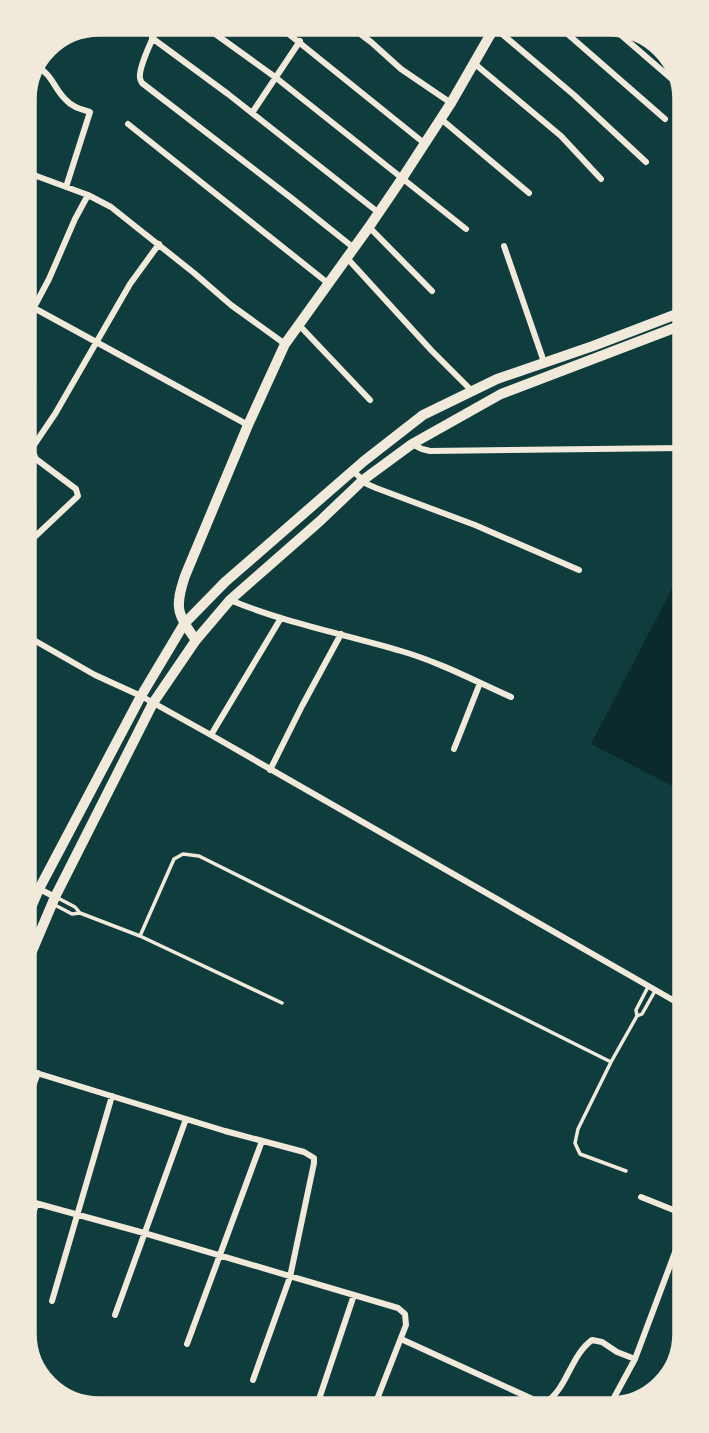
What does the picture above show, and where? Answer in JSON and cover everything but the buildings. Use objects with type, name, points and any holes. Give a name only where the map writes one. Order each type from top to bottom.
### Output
[{"type":"main road","points":[[195,640],[178,609],[178,596],[248,425],[285,344],[369,228],[441,119],[491,35]]},
{"type":"main road","points":[[35,898],[141,696],[184,624],[225,582],[423,415],[497,379],[674,315]]},
{"type":"main road","points":[[35,944],[53,900],[153,703],[195,640],[230,600],[363,480],[412,444],[501,394],[674,328]]},
{"type":"main road","points":[[110,754],[124,761]]},
{"type":"street","points":[[154,35],[141,70],[142,83],[354,248]]},
{"type":"street","points":[[217,35],[275,77],[466,229]]},
{"type":"street","points":[[292,35],[424,143]]},
{"type":"street","points":[[362,35],[407,74],[451,103]]},
{"type":"street","points":[[506,35],[646,162]]},
{"type":"street","points":[[569,35],[665,120]]},
{"type":"street","points":[[622,36],[670,78]]},
{"type":"street","points":[[152,38],[379,213]]},
{"type":"street","points":[[251,113],[300,41]]},
{"type":"street","points":[[475,64],[561,136],[601,179]]},
{"type":"street","points":[[42,70],[52,78],[63,97],[77,108],[90,112],[66,187]]},
{"type":"street","points":[[441,119],[529,193]]},
{"type":"street","points":[[128,124],[329,284]]},
{"type":"street","points":[[35,175],[88,195],[111,208],[194,272],[231,305],[285,344]]},
{"type":"street","points":[[35,306],[88,195]]},
{"type":"street","points":[[369,228],[432,291]]},
{"type":"street","points":[[35,444],[98,342],[130,284],[159,244]]},
{"type":"street","points":[[504,246],[544,362]]},
{"type":"street","points":[[347,258],[472,391]]},
{"type":"street","points":[[35,309],[248,425]]},
{"type":"street","points":[[299,325],[370,400]]},
{"type":"street","points":[[412,444],[430,451],[674,448]]},
{"type":"street","points":[[35,457],[76,489],[78,496],[35,537]]},
{"type":"street","points":[[354,471],[376,488],[475,525],[579,570]]},
{"type":"street","points":[[230,600],[254,610],[425,658],[511,697]]},
{"type":"street","points":[[211,735],[281,618]]},
{"type":"street","points":[[270,770],[341,634]]},
{"type":"street","points":[[35,641],[211,735],[674,1001]]},
{"type":"street","points":[[454,749],[480,683]]},
{"type":"street","points":[[35,887],[53,900]]},
{"type":"street","points":[[35,1072],[304,1152],[313,1158],[290,1277],[253,1380]]},
{"type":"street","points":[[35,1081],[38,1073]]},
{"type":"street","points":[[52,1301],[112,1096]]},
{"type":"street","points":[[115,1315],[186,1119]]},
{"type":"street","points":[[187,1344],[262,1141]]},
{"type":"street","points":[[641,1197],[674,1210]]},
{"type":"street","points":[[35,1207],[36,1204],[144,1233],[398,1308],[405,1314],[406,1325],[378,1398]]},
{"type":"street","points":[[614,1398],[635,1359],[674,1255]]},
{"type":"street","points":[[319,1398],[354,1295]]},
{"type":"street","points":[[401,1339],[530,1398]]},
{"type":"street","points":[[552,1398],[557,1394],[581,1350],[592,1340],[602,1342],[635,1359]]},
{"type":"lane","points":[[140,936],[174,859],[183,854],[199,856],[611,1062]]},
{"type":"lane","points":[[53,900],[140,936],[282,1003]]},
{"type":"lane","points":[[637,1016],[636,1010],[648,987]]},
{"type":"lane","points":[[626,1171],[580,1154],[575,1143],[578,1129],[611,1062],[637,1016],[642,1014],[655,991]]},
{"type":"water","points":[[674,585],[674,787],[591,744]]}]
